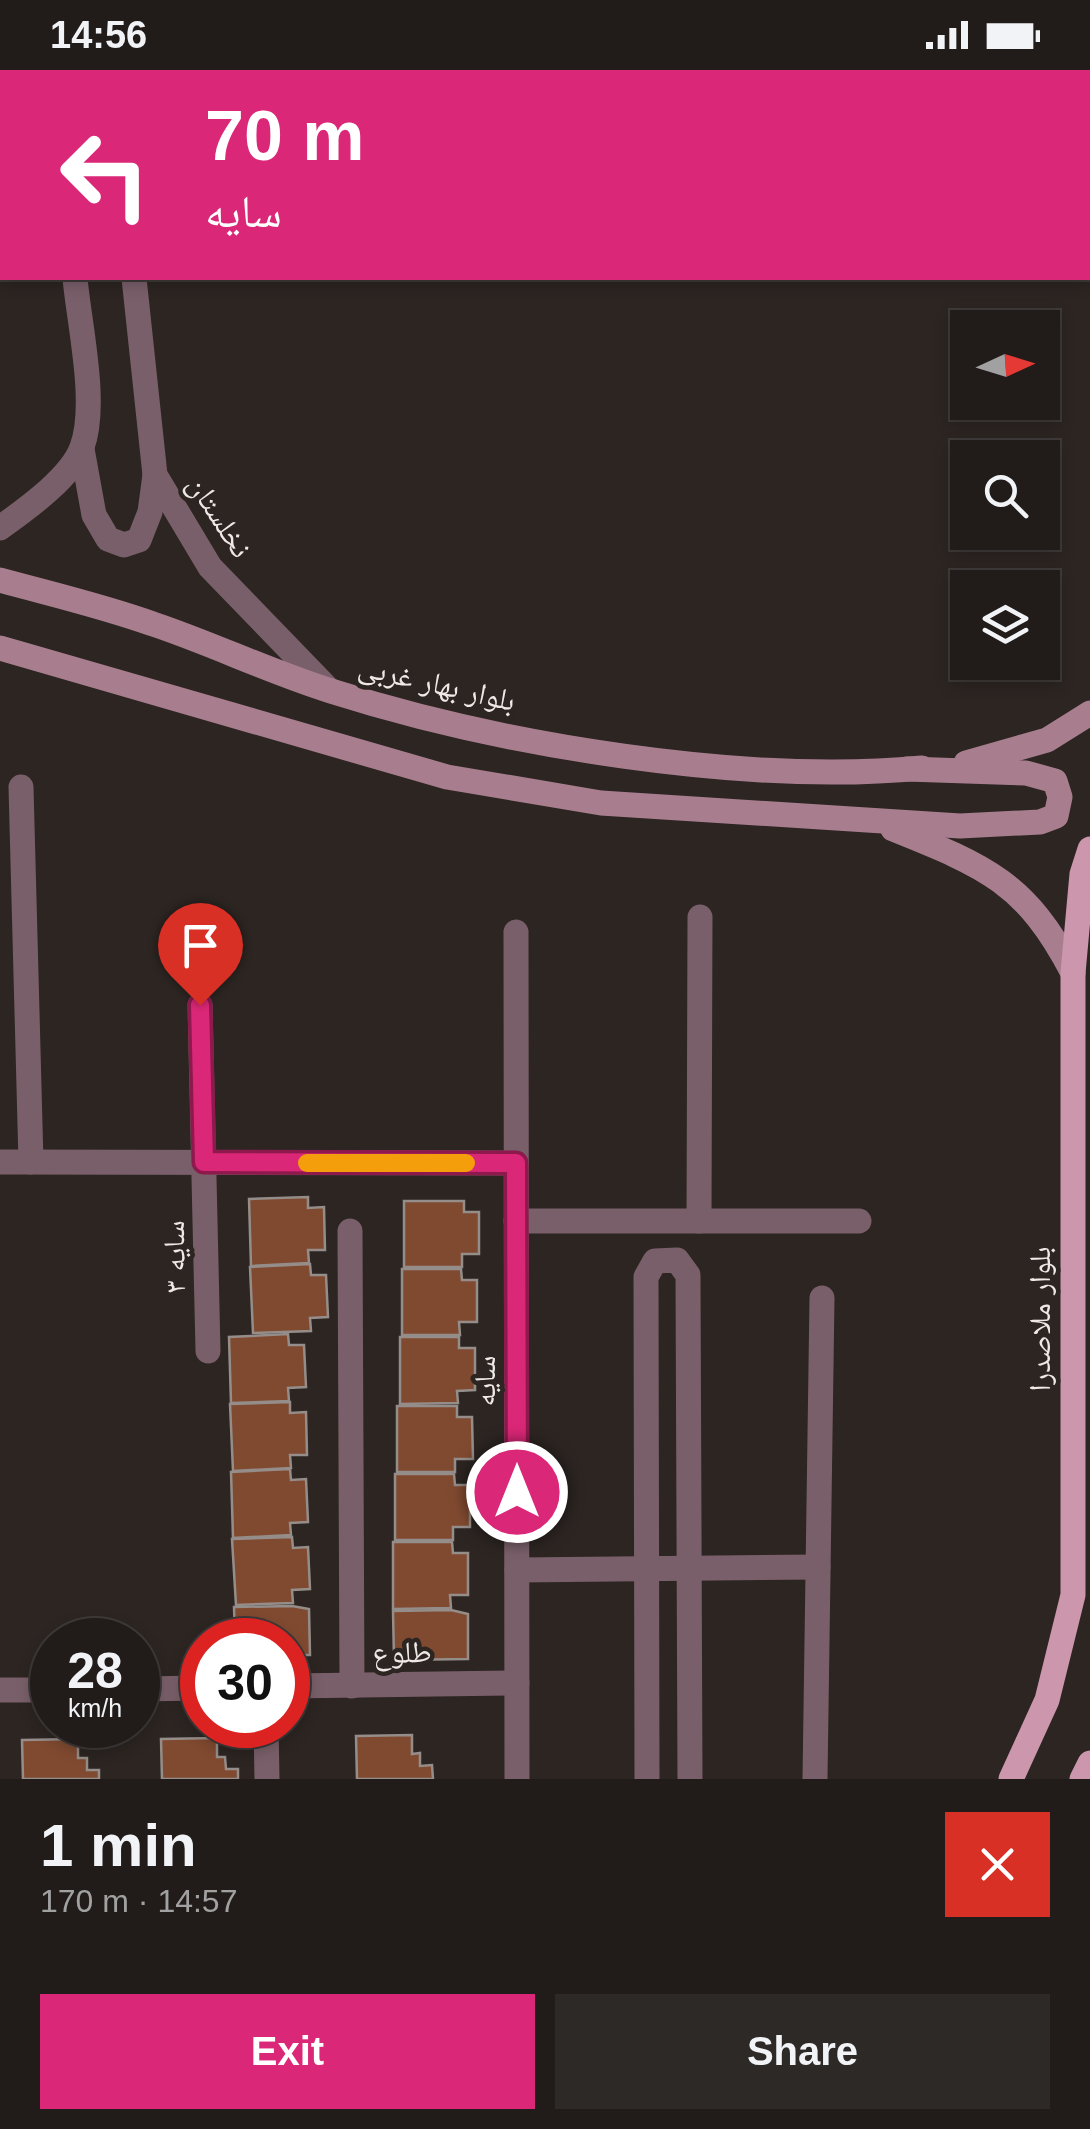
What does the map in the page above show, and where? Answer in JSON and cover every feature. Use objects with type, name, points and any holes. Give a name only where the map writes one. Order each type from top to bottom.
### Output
[{"type":"main road","name":"بلوار بهار غربی","points":[[0,580],[151,623],[329,690],[458,726],[727,767],[875,772],[907,769]]},
{"type":"main road","points":[[0,648],[447,777],[602,803],[996,826],[1040,822],[1056,816],[1060,797],[1055,781],[1026,773],[907,769]]},
{"type":"main road","points":[[907,769],[963,764],[1047,740],[1090,712]]},
{"type":"main road","points":[[870,820],[962,857],[1019,894],[1048,925],[1073,974]]},
{"type":"main road","name":"بلوار ملاصدرا","points":[[1011,1779],[1047,1700],[1073,1595],[1073,974],[1082,874],[1090,849]]},
{"type":"main road","points":[[1082,1779],[1090,1763]]},
{"type":"street","points":[[75,280],[88,408],[82,449],[94,515],[108,540],[124,545],[139,540],[150,512],[155,474]]},
{"type":"street","name":"نخلستان","points":[[134,280],[155,474],[210,567],[329,690]]},
{"type":"street","points":[[0,528],[44,495],[82,449]]},
{"type":"street","points":[[21,787],[31,1162]]},
{"type":"street","points":[[699,1221],[700,917]]},
{"type":"street","name":"سایه","points":[[516,932],[517,1779]]},
{"type":"street","name":"سایه ۳","points":[[200,1005],[208,1351]]},
{"type":"street","points":[[0,1162],[516,1163]]},
{"type":"street","points":[[516,1221],[859,1221]]},
{"type":"street","points":[[350,1231],[352,1686]]},
{"type":"street","points":[[648,1779],[646,1277],[655,1261],[677,1260],[688,1276],[690,1779]]},
{"type":"street","points":[[815,1779],[822,1298]]},
{"type":"street","points":[[517,1570],[818,1566]]},
{"type":"street","name":"طلوع","points":[[310,1686],[517,1683]]},
{"type":"street","points":[[0,1690],[30,1690]]},
{"type":"street","points":[[266,1748],[266,1779]]},
{"type":"building","points":[[308,1197],[308,1208],[324,1207],[325,1250],[308,1250],[309,1263],[251,1266],[249,1199]]},
{"type":"building","points":[[404,1201],[464,1201],[464,1212],[479,1212],[479,1254],[462,1254],[462,1267],[404,1267]]},
{"type":"building","points":[[310,1264],[311,1275],[326,1275],[328,1317],[310,1318],[311,1331],[253,1333],[250,1267]]},
{"type":"building","points":[[402,1269],[461,1269],[462,1280],[477,1280],[477,1322],[459,1322],[460,1335],[402,1335]]},
{"type":"building","points":[[288,1334],[289,1345],[304,1345],[306,1387],[288,1388],[289,1401],[231,1403],[229,1337]]},
{"type":"building","points":[[400,1337],[459,1337],[459,1348],[475,1348],[475,1390],[457,1391],[458,1403],[400,1404]]},
{"type":"building","points":[[290,1402],[290,1413],[306,1412],[307,1455],[290,1455],[291,1468],[233,1471],[230,1404]]},
{"type":"building","points":[[397,1406],[457,1406],[457,1417],[472,1417],[473,1459],[455,1459],[455,1472],[397,1472]]},
{"type":"building","points":[[290,1469],[291,1480],[306,1479],[308,1522],[290,1523],[291,1535],[233,1538],[231,1472]]},
{"type":"building","points":[[395,1474],[454,1474],[455,1485],[470,1485],[470,1527],[453,1527],[453,1540],[395,1540]]},
{"type":"building","points":[[292,1537],[293,1548],[308,1547],[310,1589],[292,1590],[293,1603],[236,1605],[232,1539]]},
{"type":"building","points":[[393,1542],[452,1542],[453,1553],[468,1553],[468,1595],[450,1595],[451,1608],[393,1609]]},
{"type":"building","points":[[292,1606],[309,1609],[309,1618],[234,1618],[234,1607]]},
{"type":"building","points":[[451,1610],[468,1614],[468,1659],[394,1660],[393,1611]]},
{"type":"building","points":[[412,1735],[412,1754],[420,1753],[420,1766],[432,1765],[433,1779],[357,1779],[356,1736]]},
{"type":"building","points":[[161,1739],[180,1739],[180,1748],[217,1748],[217,1757],[225,1757],[226,1769],[238,1769],[238,1779],[162,1779]]},
{"type":"building","points":[[22,1740],[30,1740],[30,1748],[78,1748],[78,1758],[87,1758],[87,1770],[99,1770],[99,1779],[23,1779]]},
{"type":"slow traffic","points":[[307,1163],[466,1163]]},
{"type":"route","points":[[200,1005],[204,1162],[516,1163],[517,1492]]}]
